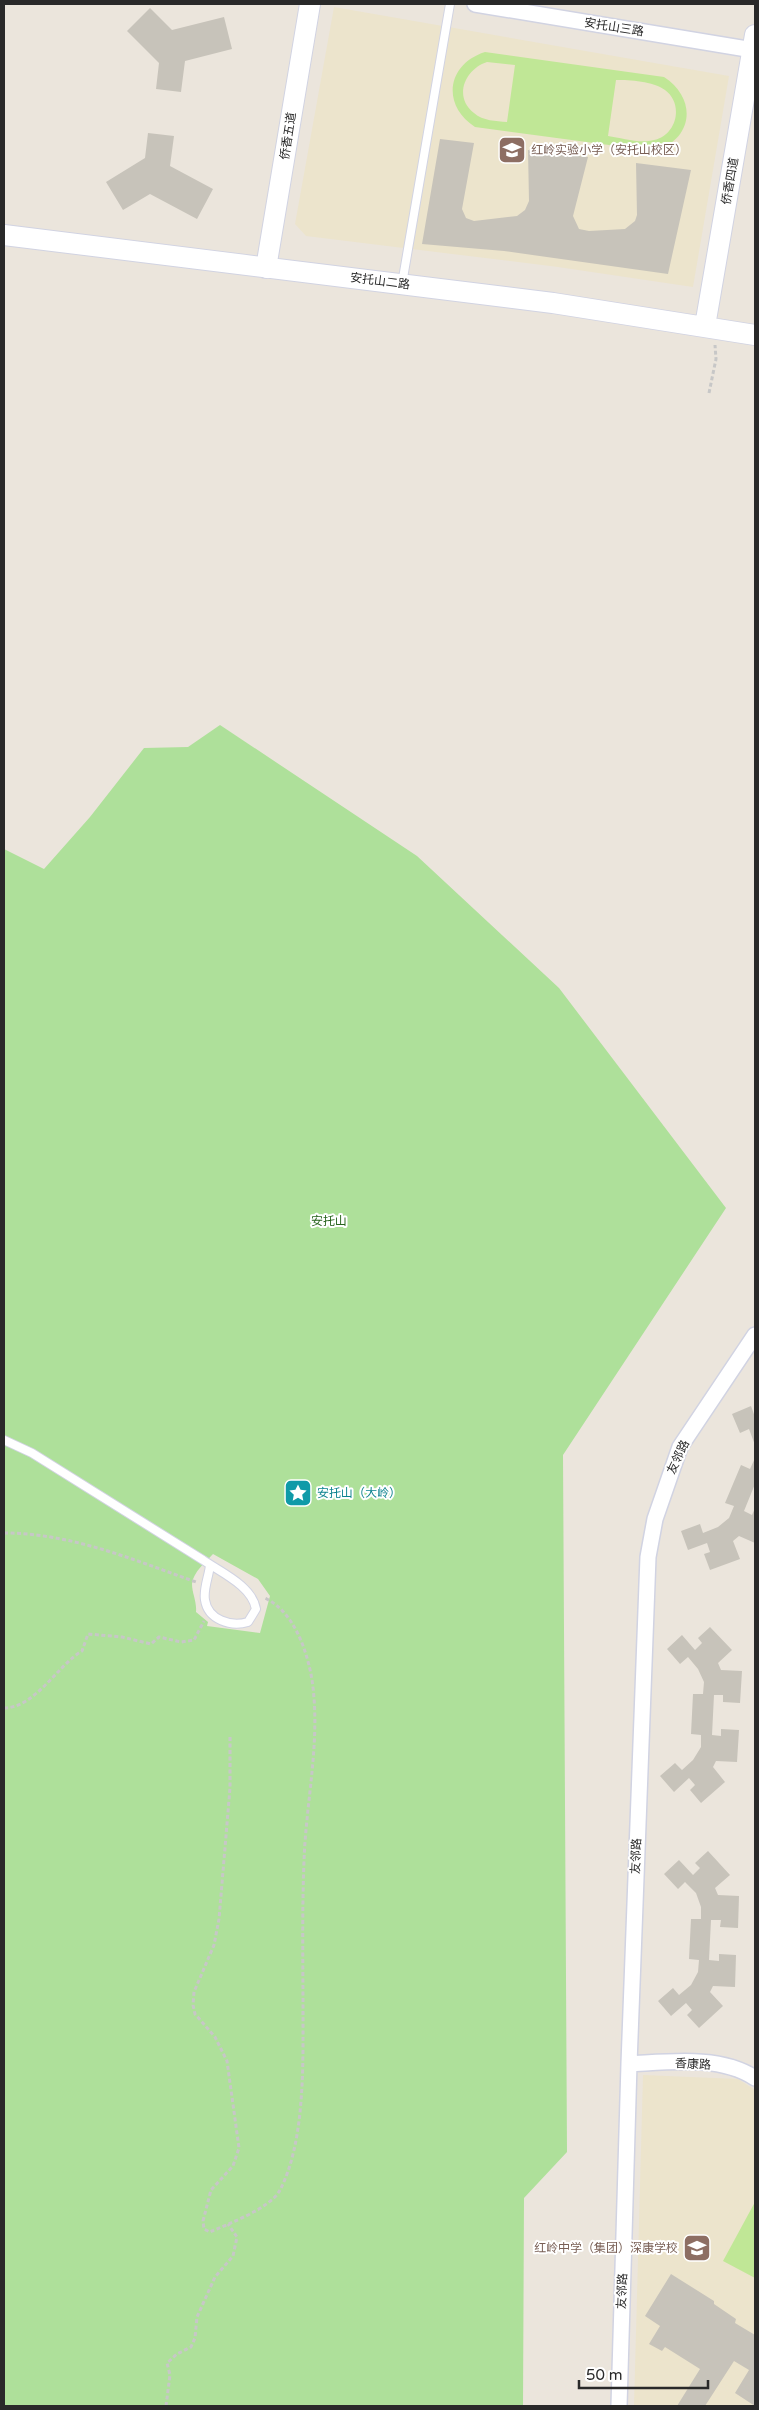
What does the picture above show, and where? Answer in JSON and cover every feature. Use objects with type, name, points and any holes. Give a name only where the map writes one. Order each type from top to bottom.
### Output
[{"type":"street","name":"侨香五道","points":[[266,268],[310,4]]},
{"type":"street","name":"安托山三路","points":[[475,4],[754,42]]},
{"type":"street","name":"侨香四道","points":[[709,327],[754,42]]},
{"type":"street","name":"安托山二路","points":[[4,235],[553,302],[755,335]]},
{"type":"street","name":"友邻路","points":[[619,2406],[628,2064],[648,1557],[655,1519],[680,1447],[755,1335]]},
{"type":"street","name":"香康路","points":[[628,2064],[676,2063],[727,2066],[746,2072],[755,2078]]},
{"type":"lane","points":[[402,284],[450,4]]},
{"type":"lane","points":[[4,1440],[32,1453],[210,1565],[252,1597],[256,1609],[248,1622],[232,1624],[222,1621],[210,1612],[204,1599],[210,1565]]},
{"type":"path","points":[[709,327],[716,359],[709,393]]},
{"type":"path","points":[[4,1533],[58,1537],[113,1553],[206,1586]]},
{"type":"path","points":[[230,1737],[230,1788],[219,1919],[214,1945],[194,1992],[193,2005],[195,2014],[216,2037],[227,2061],[239,2148],[234,2166],[211,2190],[203,2221],[204,2229],[210,2232],[271,2202],[282,2186],[297,2129],[304,2066],[304,1858],[313,1759],[314,1713],[312,1680],[304,1648],[292,1622],[276,1603],[264,1597],[252,1597]]},
{"type":"path","points":[[4,1708],[24,1701],[53,1679],[74,1656],[82,1651],[88,1634],[122,1637],[151,1644],[159,1637],[181,1642],[194,1640],[210,1612]]},
{"type":"path","points":[[166,2406],[170,2375],[167,2362],[191,2347],[197,2317],[215,2277],[233,2256],[237,2237],[228,2224]]},
{"type":"shaded area","name":"红岭实验小学（安托山校区）","points":[[334,7],[729,76],[693,287],[558,267],[306,236],[295,224]]},
{"type":"shaded area","name":"红岭中学（集团）深康学校","points":[[643,2075],[738,2079],[755,2090],[755,2406],[634,2406]]},
{"type":"green space","points":[[485,52],[664,77],[675,86],[682,96],[686,107],[683,129],[677,138],[667,146],[654,151],[475,127],[464,118],[457,108],[453,97],[456,75],[472,58]],"holes":[[[487,62],[515,65],[507,122],[481,118],[468,107],[464,99],[464,84],[468,77],[479,66]],[[616,80],[648,83],[665,90],[675,103],[676,111],[673,126],[668,132],[662,137],[649,141],[608,136]]]},
{"type":"green space","name":"安托山","points":[[220,725],[417,856],[559,988],[726,1208],[563,1455],[567,2152],[524,2198],[523,2406],[4,2406],[4,849],[44,869],[90,817],[144,748],[188,747]],"holes":[[[213,1554],[258,1579],[270,1596],[260,1633],[207,1626],[208,1622],[196,1612],[192,1587],[193,1580],[200,1568]]]},
{"type":"green space","points":[[755,2202],[755,2278],[723,2261]]},
{"type":"building","points":[[150,8],[172,30],[224,17],[232,49],[185,61],[181,92],[156,89],[159,63],[127,31]]},
{"type":"building","points":[[148,133],[174,136],[170,166],[213,189],[197,219],[150,194],[123,210],[106,182],[145,158]]},
{"type":"building","points":[[440,139],[474,143],[462,209],[466,218],[474,221],[517,216],[525,210],[529,201],[528,150],[588,157],[573,216],[579,229],[589,231],[625,229],[635,221],[637,215],[636,163],[691,170],[668,274],[504,251],[422,244]]},
{"type":"building","points":[[751,1406],[755,1417],[755,1445],[749,1429],[740,1433],[732,1414]]},
{"type":"building","points":[[755,1458],[755,1484],[744,1511],[752,1515],[755,1508],[755,1543],[739,1536],[733,1541],[740,1559],[710,1570],[704,1554],[710,1552],[707,1543],[688,1550],[681,1531],[700,1524],[703,1533],[718,1527],[729,1518],[734,1506],[725,1503],[741,1465],[750,1469]]},
{"type":"building","points":[[710,1627],[732,1650],[718,1663],[721,1670],[742,1671],[740,1703],[723,1702],[723,1695],[714,1695],[712,1735],[721,1736],[721,1729],[739,1730],[737,1762],[716,1761],[713,1767],[725,1782],[701,1803],[690,1790],[695,1785],[689,1778],[674,1792],[660,1776],[675,1763],[682,1770],[693,1760],[701,1747],[701,1735],[691,1734],[693,1694],[703,1694],[704,1682],[698,1669],[688,1657],[680,1664],[667,1649],[682,1635],[695,1650],[702,1643],[698,1638]]},
{"type":"building","points":[[708,1851],[730,1875],[715,1888],[718,1895],[739,1896],[738,1928],[720,1927],[721,1920],[711,1920],[709,1960],[719,1961],[719,1954],[736,1955],[735,1987],[713,1986],[710,1992],[723,2006],[699,2028],[687,2015],[692,2010],[686,2003],[671,2016],[658,2001],[673,1988],[679,1995],[691,1985],[698,1972],[699,1960],[689,1959],[691,1919],[701,1919],[701,1907],[696,1893],[685,1882],[678,1889],[664,1874],[679,1860],[693,1875],[700,1868],[695,1863]]},
{"type":"building","points":[[671,2274],[714,2301],[714,2304],[736,2319],[735,2323],[755,2335],[755,2406],[735,2393],[749,2370],[734,2361],[705,2406],[677,2406],[700,2369],[665,2347],[662,2351],[649,2344],[660,2326],[645,2316]]},
{"type":"place","name":"红岭实验小学（安托山校区）","points":[[512,150]]},
{"type":"place","name":"安托山（大岭）","points":[[298,1493]]},
{"type":"place","name":"红岭中学（集团）深康学校","points":[[697,2248]]}]
